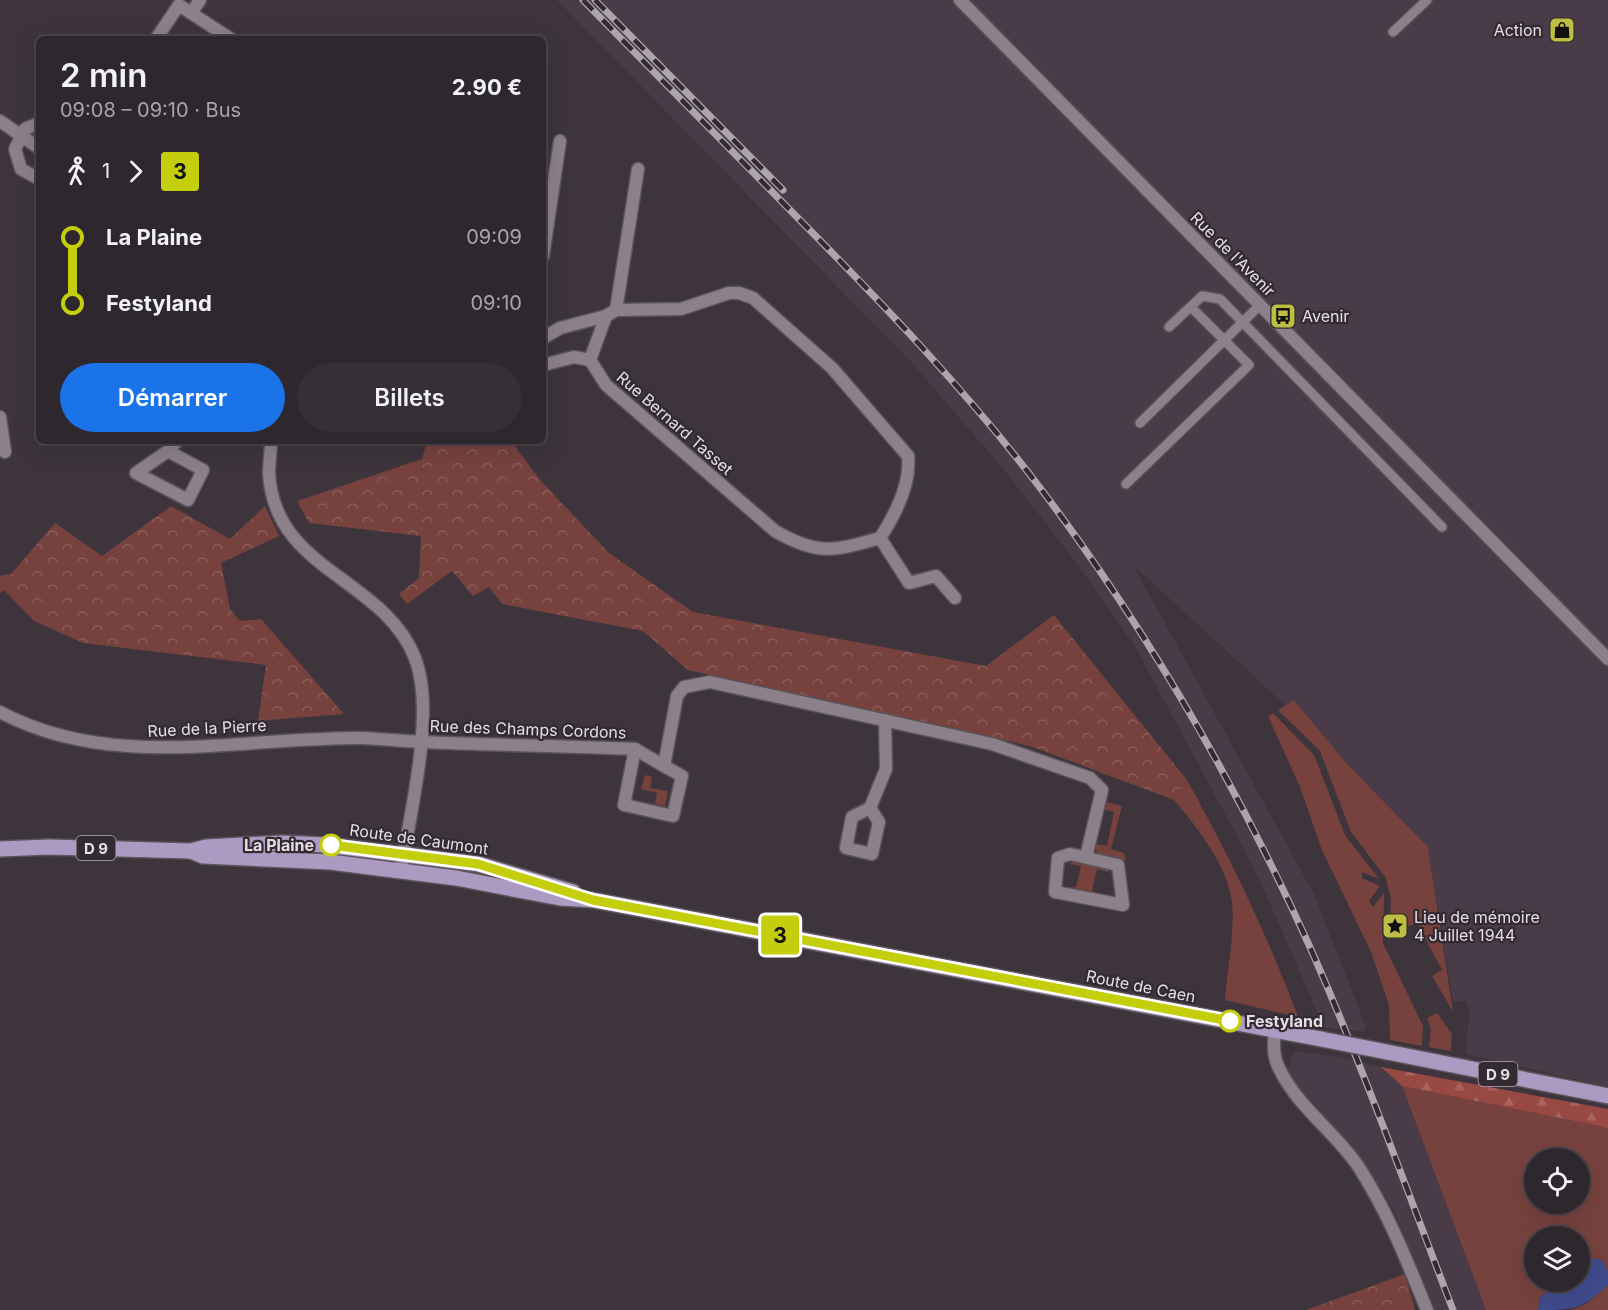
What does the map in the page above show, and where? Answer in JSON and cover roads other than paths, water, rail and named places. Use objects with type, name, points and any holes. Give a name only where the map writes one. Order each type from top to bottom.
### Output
[{"type":"main road","name":"Route de Caumont","points":[[0,849],[49,847],[191,851],[206,847],[281,843],[403,854],[493,868],[593,900]]},
{"type":"main road","name":"Route de Caumont","points":[[191,851],[203,856],[330,862],[401,871],[560,898],[593,900]]},
{"type":"main road","name":"Route de Caen","points":[[593,900],[1608,1096]]},
{"type":"street","points":[[191,13],[200,0]]},
{"type":"street","name":"Rue de l'Avenir","points":[[960,0],[1608,658]]},
{"type":"street","points":[[158,36],[179,4],[215,35]]},
{"type":"street","points":[[0,121],[36,146]]},
{"type":"street","points":[[36,125],[20,134],[15,149],[17,161],[26,174],[36,178]]},
{"type":"street","points":[[546,236],[560,141]]},
{"type":"street","points":[[546,364],[574,357],[590,360],[611,313],[638,170]]},
{"type":"street","points":[[546,336],[560,328],[611,313],[681,309],[729,293],[740,293],[753,298],[832,368],[908,456],[910,472],[899,501],[880,538],[909,583],[936,576],[955,597]]},
{"type":"street","name":"Rue Bernard Tasset","points":[[590,360],[606,385],[775,531],[792,541],[824,550],[880,538]]},
{"type":"street","points":[[0,417],[5,452]]},
{"type":"street","points":[[168,452],[203,470],[188,500],[136,473],[168,452],[175,444]]},
{"type":"street","points":[[271,444],[269,472],[271,488],[285,525],[316,562],[367,596],[390,618],[415,658],[422,698],[421,742],[401,871]]},
{"type":"street","points":[[664,766],[677,696],[684,687],[710,682],[992,744],[1090,777],[1102,790],[1086,857]]},
{"type":"street","name":"Rue de la Pierre","points":[[0,712],[36,730],[63,737],[129,747],[202,747],[332,739],[421,742]]},
{"type":"street","points":[[870,808],[886,769],[885,720]]},
{"type":"street","name":"Rue des Champs Cordons","points":[[421,742],[635,749],[682,776],[673,816],[624,805],[635,749]]},
{"type":"street","points":[[1070,854],[1086,857],[1118,865],[1123,905],[1055,892],[1058,858],[1070,854]]},
{"type":"street","points":[[1275,1030],[1275,1051],[1279,1069],[1289,1085],[1357,1165],[1389,1224],[1427,1310]]},
{"type":"lane","points":[[1393,32],[1427,0]]},
{"type":"lane","points":[[1170,327],[1202,296],[1220,299],[1442,527]]},
{"type":"lane","points":[[1140,423],[1260,305]]},
{"type":"lane","points":[[1126,484],[1249,365],[1191,307]]},
{"type":"water","points":[[1590,1258],[1602,1260],[1608,1272],[1608,1285],[1576,1307],[1561,1310],[1538,1310],[1540,1298],[1546,1292],[1590,1292]]},
{"type":"railway","points":[[583,0],[924,349],[1018,459],[1085,549],[1121,603],[1190,714],[1282,886],[1347,1035],[1453,1310]]},
{"type":"railway","points":[[595,0],[783,190]]},
{"type":"place","name":"Action","points":[[1562,30]]},
{"type":"place","name":"Avenir","points":[[1283,316]]},
{"type":"place","name":"La Plaine","points":[[331,845]]},
{"type":"place","name":"Lieu de mémoire 4 Juillet 1944","points":[[1395,926]]},
{"type":"place","name":"Festyland","points":[[1230,1021]]}]
